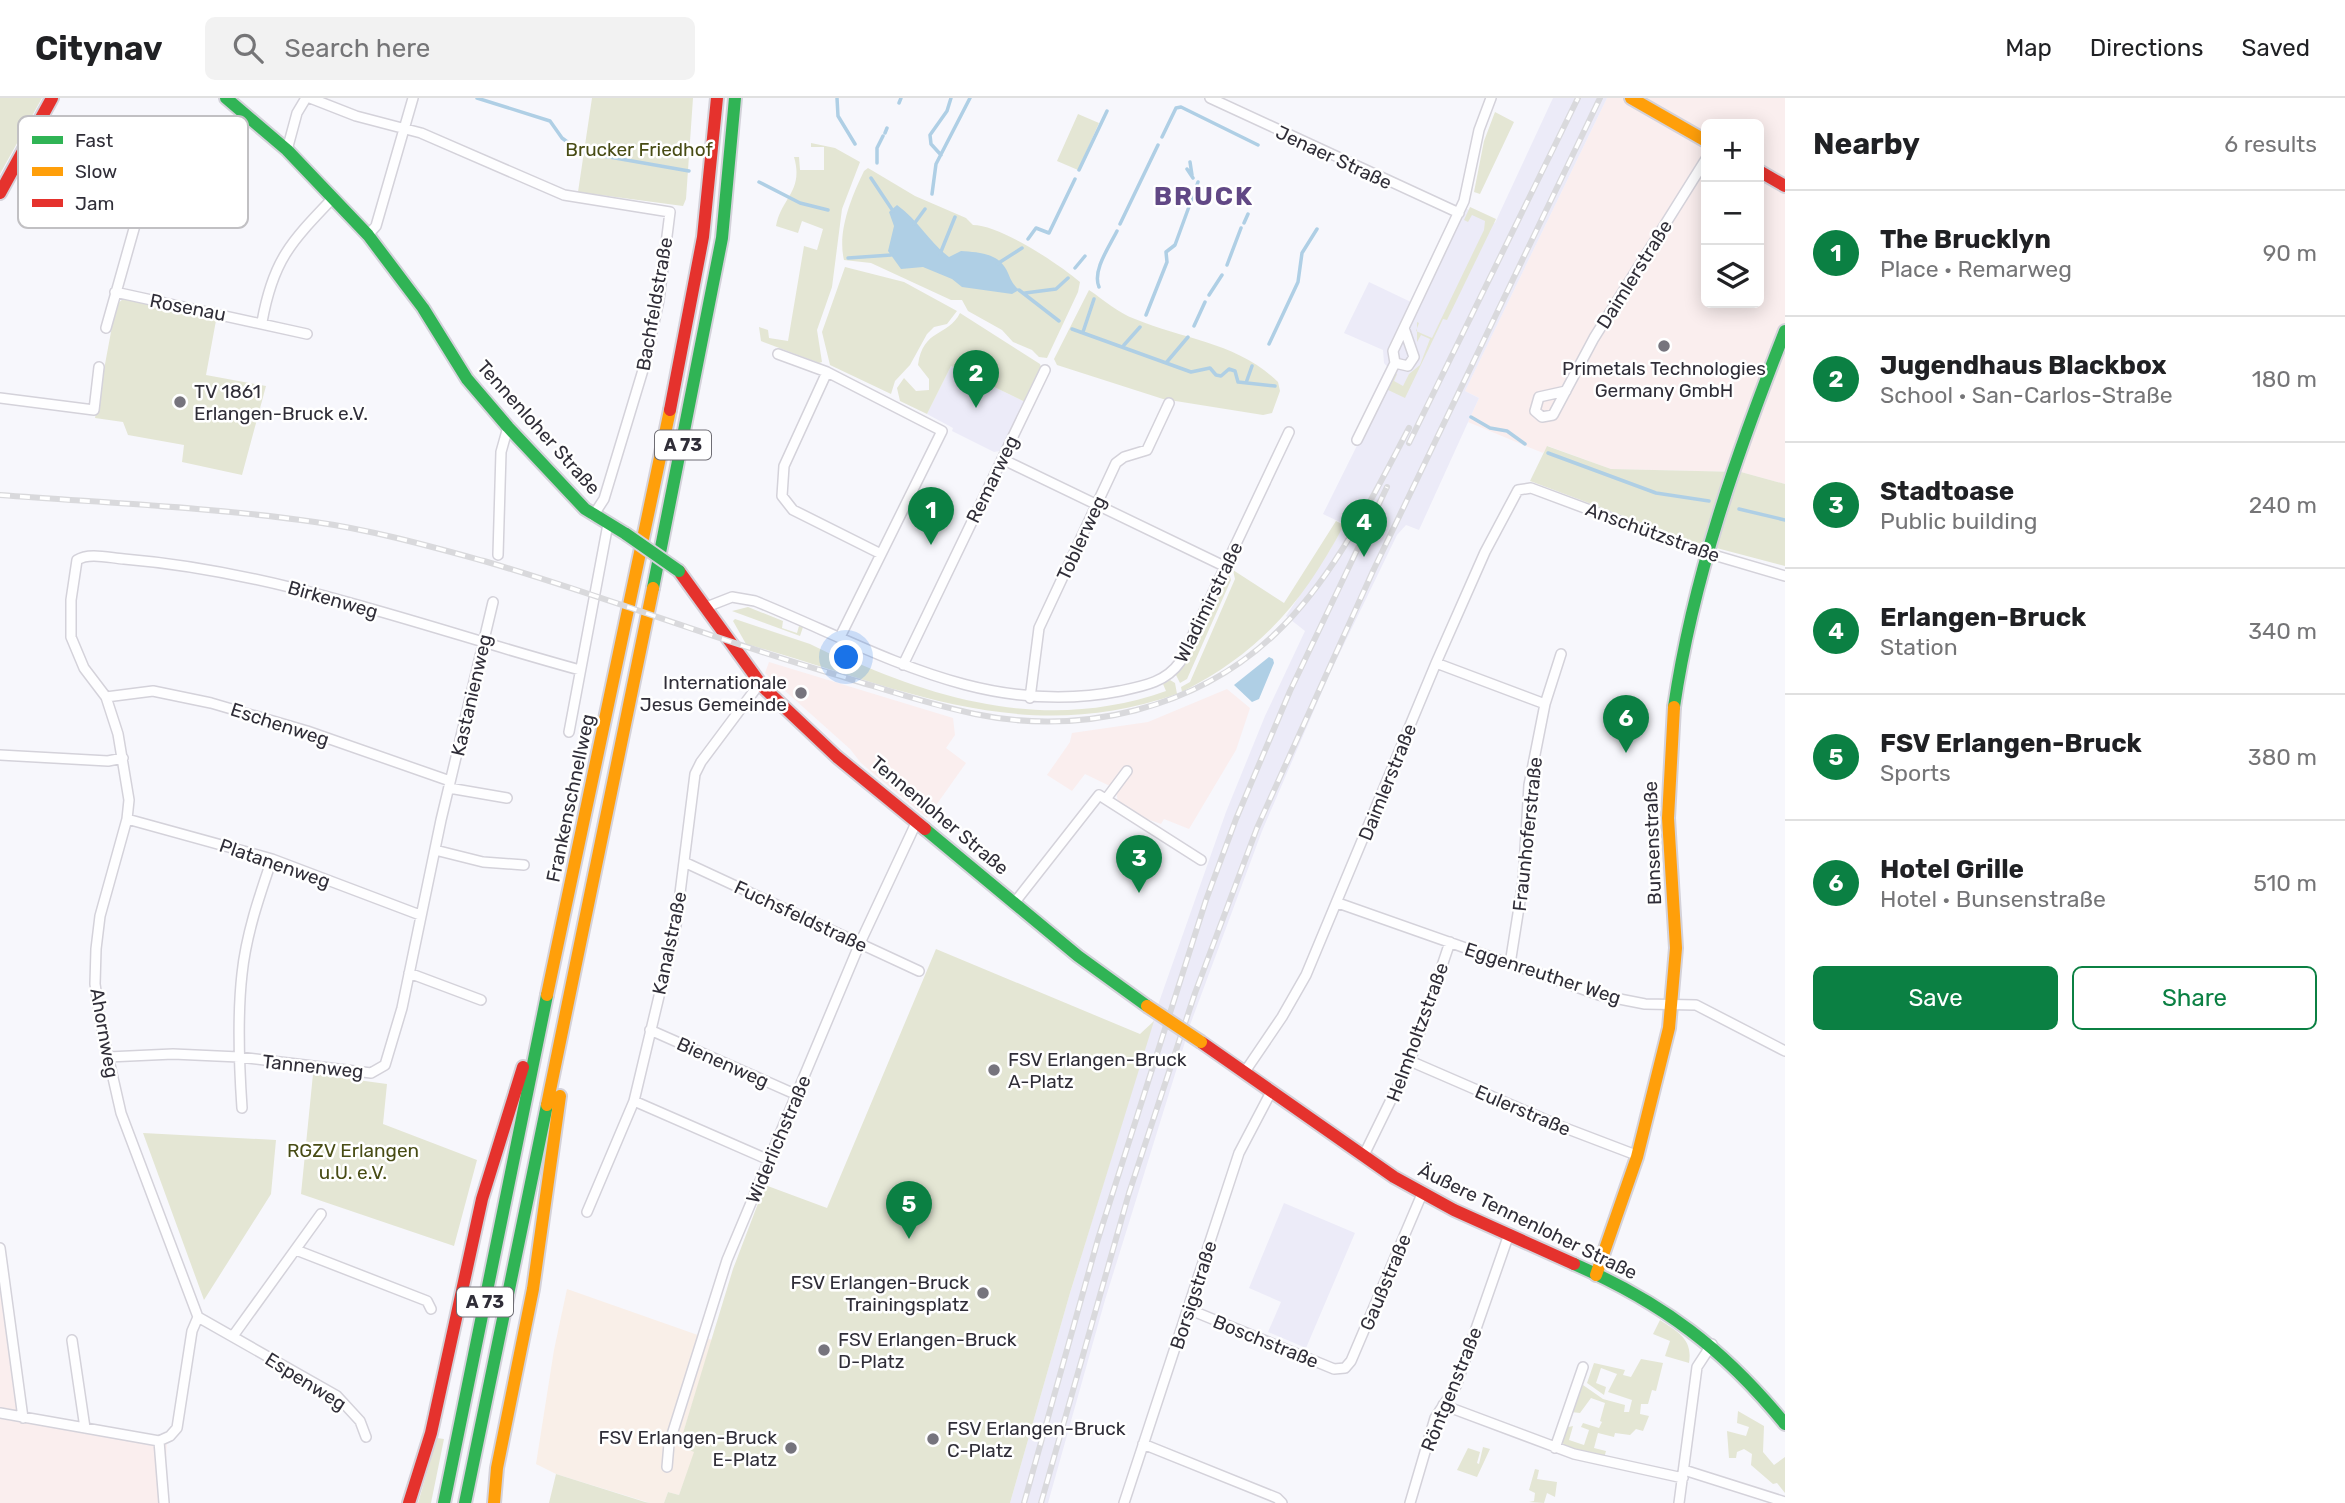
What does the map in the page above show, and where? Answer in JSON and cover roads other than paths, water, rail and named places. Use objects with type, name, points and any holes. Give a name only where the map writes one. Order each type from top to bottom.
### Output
[{"type":"main road","points":[[42,116],[52,98]]},
{"type":"main road","name":"Tennenloher Straße","points":[[226,98],[247,116]]},
{"type":"main road","name":"Frankenschnellweg","points":[[444,1503],[547,994],[689,320],[703,237],[717,98]]},
{"type":"main road","name":"Frankenschnellweg","points":[[465,1503],[707,327],[722,238],[735,98]]},
{"type":"main road","points":[[1630,98],[1701,138]]},
{"type":"main road","name":"Tennenloher Straße","points":[[248,117],[287,150],[368,235],[423,308],[462,380],[593,516],[626,534],[679,571],[709,606],[730,644],[760,683],[917,821],[1135,999]]},
{"type":"main road","points":[[0,193],[18,160]]},
{"type":"main road","points":[[1764,174],[1785,186]]},
{"type":"main road","name":"Bunsenstraße","points":[[1596,1275],[1636,1155],[1673,1004],[1676,947],[1668,819],[1671,733],[1679,675],[1709,554],[1743,446],[1785,331]]},
{"type":"main road","points":[[494,1503],[497,1468],[548,1195],[574,983]]},
{"type":"main road","points":[[409,1503],[431,1433],[482,1199],[547,994]]},
{"type":"main road","name":"Äußere Tennenloher Straße","points":[[1135,999],[1201,1042],[1363,1157],[1422,1194],[1508,1237],[1596,1275],[1661,1309],[1712,1344],[1781,1410],[1785,1424]]},
{"type":"street","name":"Bachfeldstraße","points":[[287,150],[297,113],[308,98],[356,116],[404,128],[564,195],[670,212],[659,300],[646,360],[604,499],[593,516]]},
{"type":"street","points":[[368,235],[376,226],[413,98]]},
{"type":"street","name":"Jenaer Straße","points":[[1210,98],[1459,213]]},
{"type":"street","points":[[1359,436],[1395,363],[1393,351],[1459,213],[1479,130],[1491,98]]},
{"type":"street","name":"Daimlerstraße","points":[[1566,391],[1647,250],[1701,167]]},
{"type":"street","points":[[261,322],[272,276],[279,261],[295,239],[333,198]]},
{"type":"street","points":[[106,328],[134,228]]},
{"type":"street","name":"Rosenau","points":[[115,292],[307,334]]},
{"type":"street","points":[[1395,363],[1408,366],[1414,357],[1404,328]]},
{"type":"street","points":[[778,354],[827,372],[942,431],[840,637]]},
{"type":"street","points":[[0,398],[94,410],[99,367]]},
{"type":"street","name":"Remarweg","points":[[903,665],[1045,370]]},
{"type":"street","points":[[827,372],[784,466],[782,496],[793,510],[881,554]]},
{"type":"street","name":"Toblerweg","points":[[1030,698],[1039,628],[1120,459],[1147,450],[1169,403]]},
{"type":"street","points":[[498,555],[501,452],[508,427]]},
{"type":"street","name":"Wladimirstraße","points":[[709,606],[727,598],[744,598],[903,665],[970,688],[1030,698],[1106,694],[1157,681],[1173,672],[1289,432]]},
{"type":"street","points":[[1002,459],[1226,566]]},
{"type":"street","name":"Anschützstraße","points":[[1521,489],[1531,488],[1709,554],[1785,576]]},
{"type":"street","name":"Daimlerstraße","points":[[1244,1073],[1300,986],[1338,903],[1436,663],[1502,517],[1515,493],[1521,489]]},
{"type":"street","points":[[569,732],[608,524]]},
{"type":"street","name":"Birkenweg","points":[[81,557],[156,562],[233,573],[580,670]]},
{"type":"street","name":"Ahornweg","points":[[81,557],[73,570],[71,637],[84,668],[106,697],[123,758],[130,800],[100,915],[95,984],[121,1113],[198,1317]]},
{"type":"street","name":"Kastanienweg","points":[[385,1065],[409,973],[449,785],[493,602]]},
{"type":"street","name":"Fraunhoferstraße","points":[[1510,964],[1523,882],[1529,785],[1545,704],[1562,654]]},
{"type":"street","points":[[1436,663],[1545,704]]},
{"type":"street","name":"Kanalstraße","points":[[587,1212],[635,1101],[676,925],[695,774],[760,683]]},
{"type":"street","name":"Eschenweg","points":[[106,697],[153,691],[211,703],[307,731],[449,785]]},
{"type":"street","points":[[0,755],[108,761],[123,758]]},
{"type":"street","points":[[1106,799],[1127,771]]},
{"type":"street","points":[[449,785],[508,798]]},
{"type":"street","points":[[1015,902],[1100,795],[1201,860]]},
{"type":"street","name":"Platanenweg","points":[[127,819],[272,859],[420,915]]},
{"type":"street","name":"Widerlichstraße","points":[[667,1467],[669,1444],[727,1260],[860,943],[917,821]]},
{"type":"street","points":[[435,850],[483,862],[524,866]]},
{"type":"street","points":[[239,1057],[242,973],[253,915],[272,859]]},
{"type":"street","name":"Fuchsfeldstraße","points":[[684,862],[919,971]]},
{"type":"street","name":"Eggenreuther Weg","points":[[1338,903],[1599,995],[1644,1004],[1688,1003],[1705,1008],[1785,1051]]},
{"type":"street","name":"Helmholtzstraße","points":[[1363,1157],[1410,1061],[1450,942]]},
{"type":"street","points":[[409,973],[481,1000]]},
{"type":"street","name":"Bienenweg","points":[[650,1030],[797,1095]]},
{"type":"street","name":"Tannenweg","points":[[108,1057],[173,1054],[239,1057],[371,1073],[385,1065]]},
{"type":"street","name":"Tannenweg","points":[[239,1057],[242,1108]]},
{"type":"street","name":"Eulerstraße","points":[[1410,1061],[1560,1126],[1636,1155]]},
{"type":"street","name":"Borsigstraße","points":[[1124,1503],[1239,1153],[1271,1092]]},
{"type":"street","points":[[635,1101],[769,1160]]},
{"type":"street","name":"Gaußstraße","points":[[1345,1368],[1351,1360],[1422,1194]]},
{"type":"street","points":[[233,1336],[321,1214]]},
{"type":"street","name":"Röntgenstraße","points":[[1410,1503],[1435,1418],[1456,1385],[1508,1237]]},
{"type":"street","points":[[0,1248],[23,1418]]},
{"type":"street","points":[[296,1250],[427,1301],[431,1309]]},
{"type":"street","name":"Boschstraße","points":[[1188,1309],[1334,1369],[1345,1368]]},
{"type":"street","points":[[0,1413],[159,1441],[177,1428],[192,1331],[198,1317]]},
{"type":"street","name":"Espenweg","points":[[198,1317],[337,1396],[360,1421],[366,1437]]},
{"type":"street","points":[[72,1340],[85,1428]]},
{"type":"street","points":[[1679,1503],[1697,1367],[1700,1357],[1712,1344]]},
{"type":"street","points":[[1555,1448],[1583,1367]]},
{"type":"street","points":[[1443,1405],[1555,1448],[1620,1467],[1684,1474],[1785,1502]]},
{"type":"street","points":[[159,1441],[164,1503]]},
{"type":"street","points":[[1143,1444],[1277,1498],[1282,1503]]},
{"type":"water","points":[[897,205],[949,257],[961,251],[990,256],[1004,266],[1019,290],[1012,294],[962,287],[952,279],[923,267],[901,269],[888,251],[894,226],[889,212]]},
{"type":"water","points":[[1269,657],[1274,663],[1259,699],[1252,702],[1234,685]]},
{"type":"waterway","points":[[477,98],[550,121],[562,138],[581,152],[689,171]]},
{"type":"waterway","points":[[837,98],[838,116],[855,144]]},
{"type":"waterway","points":[[899,103],[901,98]]},
{"type":"waterway","points":[[941,155],[931,144],[930,135],[947,111],[951,98]]},
{"type":"waterway","points":[[932,194],[936,164],[970,98]]},
{"type":"waterway","points":[[1162,137],[1176,108],[1181,107],[1258,145]]},
{"type":"waterway","points":[[1079,170],[1107,111]]},
{"type":"waterway","points":[[885,133],[887,128]]},
{"type":"waterway","points":[[877,163],[877,148],[883,136]]},
{"type":"waterway","points":[[1120,224],[1158,145]]},
{"type":"waterway","points":[[1190,162],[1192,175]]},
{"type":"waterway","points":[[1187,169],[1193,178]]},
{"type":"waterway","points":[[871,178],[893,211]]},
{"type":"waterway","points":[[1028,239],[1036,228],[1049,233],[1075,179]]},
{"type":"waterway","points":[[759,182],[800,203],[828,210]]},
{"type":"waterway","points":[[1146,315],[1167,262],[1166,252],[1175,245],[1198,182]]},
{"type":"waterway","points":[[914,224],[925,209]]},
{"type":"waterway","points":[[1244,223],[1248,214]]},
{"type":"waterway","points":[[940,254],[955,217]]},
{"type":"waterway","points":[[1227,265],[1241,228]]},
{"type":"waterway","points":[[1269,344],[1298,282],[1302,253],[1317,229]]},
{"type":"waterway","points":[[1099,287],[1097,281],[1100,266],[1117,231]]},
{"type":"waterway","points":[[997,264],[1022,248]]},
{"type":"waterway","points":[[848,258],[891,255]]},
{"type":"waterway","points":[[1075,268],[1085,256]]},
{"type":"waterway","points":[[1209,295],[1222,275]]},
{"type":"waterway","points":[[1025,293],[1056,289],[1068,278]]},
{"type":"waterway","points":[[1019,290],[1059,321]]},
{"type":"waterway","points":[[1083,332],[1094,299]]},
{"type":"waterway","points":[[1194,326],[1205,302]]},
{"type":"waterway","points":[[1124,345],[1140,327]]},
{"type":"waterway","points":[[1072,329],[1191,372],[1210,368],[1216,375],[1221,376],[1229,369],[1235,371],[1238,382],[1275,386]]},
{"type":"waterway","points":[[1166,363],[1188,337]]},
{"type":"waterway","points":[[1246,383],[1252,366]]},
{"type":"waterway","points":[[1471,417],[1490,428],[1507,431],[1525,444]]},
{"type":"waterway","points":[[1548,453],[1656,493],[1709,501]]},
{"type":"waterway","points":[[1739,509],[1785,520]]},
{"type":"railway","points":[[1409,443],[1578,98]]},
{"type":"railway","points":[[1041,1503],[1129,1193],[1195,993],[1257,828],[1373,571],[1600,98]]},
{"type":"railway","points":[[0,495],[237,513],[336,525],[379,534],[528,574],[787,660],[920,700],[975,714],[1015,720],[1056,721],[1096,718],[1136,710],[1174,698],[1211,681],[1245,659],[1276,633],[1316,588],[1350,536],[1409,428]]},
{"type":"railway","points":[[1024,1503],[1098,1239],[1206,900],[1236,819],[1290,691],[1387,487]]},
{"type":"place","name":"Primetals Technologies Germany GmbH","points":[[1664,346]]},
{"type":"place","name":"TV 1861 Erlangen-Bruck e.V.","points":[[180,402]]},
{"type":"place","name":"Jugendhaus Blackbox","points":[[976,408]]},
{"type":"place","name":"The Brucklyn","points":[[931,545]]},
{"type":"place","name":"Erlangen-Bruck","points":[[1364,557]]},
{"type":"place","name":"Internationale Jesus Gemeinde","points":[[801,693]]},
{"type":"place","name":"Hotel Grille","points":[[1626,753]]},
{"type":"place","name":"Stadtoase","points":[[1139,893]]},
{"type":"place","name":"FSV Erlangen-Bruck A-Platz","points":[[994,1070]]},
{"type":"place","name":"FSV Erlangen-Bruck","points":[[909,1239]]},
{"type":"place","name":"FSV Erlangen-Bruck Trainingsplatz","points":[[983,1293]]},
{"type":"place","name":"FSV Erlangen-Bruck D-Platz","points":[[824,1350]]},
{"type":"place","name":"FSV Erlangen-Bruck C-Platz","points":[[933,1439]]},
{"type":"place","name":"FSV Erlangen-Bruck E-Platz","points":[[791,1448]]},
{"type":"district","name":"BRUCK","points":[[1204,196]]},
{"type":"park label","name":"Brucker Friedhof","points":[[639,149]]},
{"type":"park label","name":"RGZV Erlangen u.U. e.V.","points":[[353,1161]]}]
